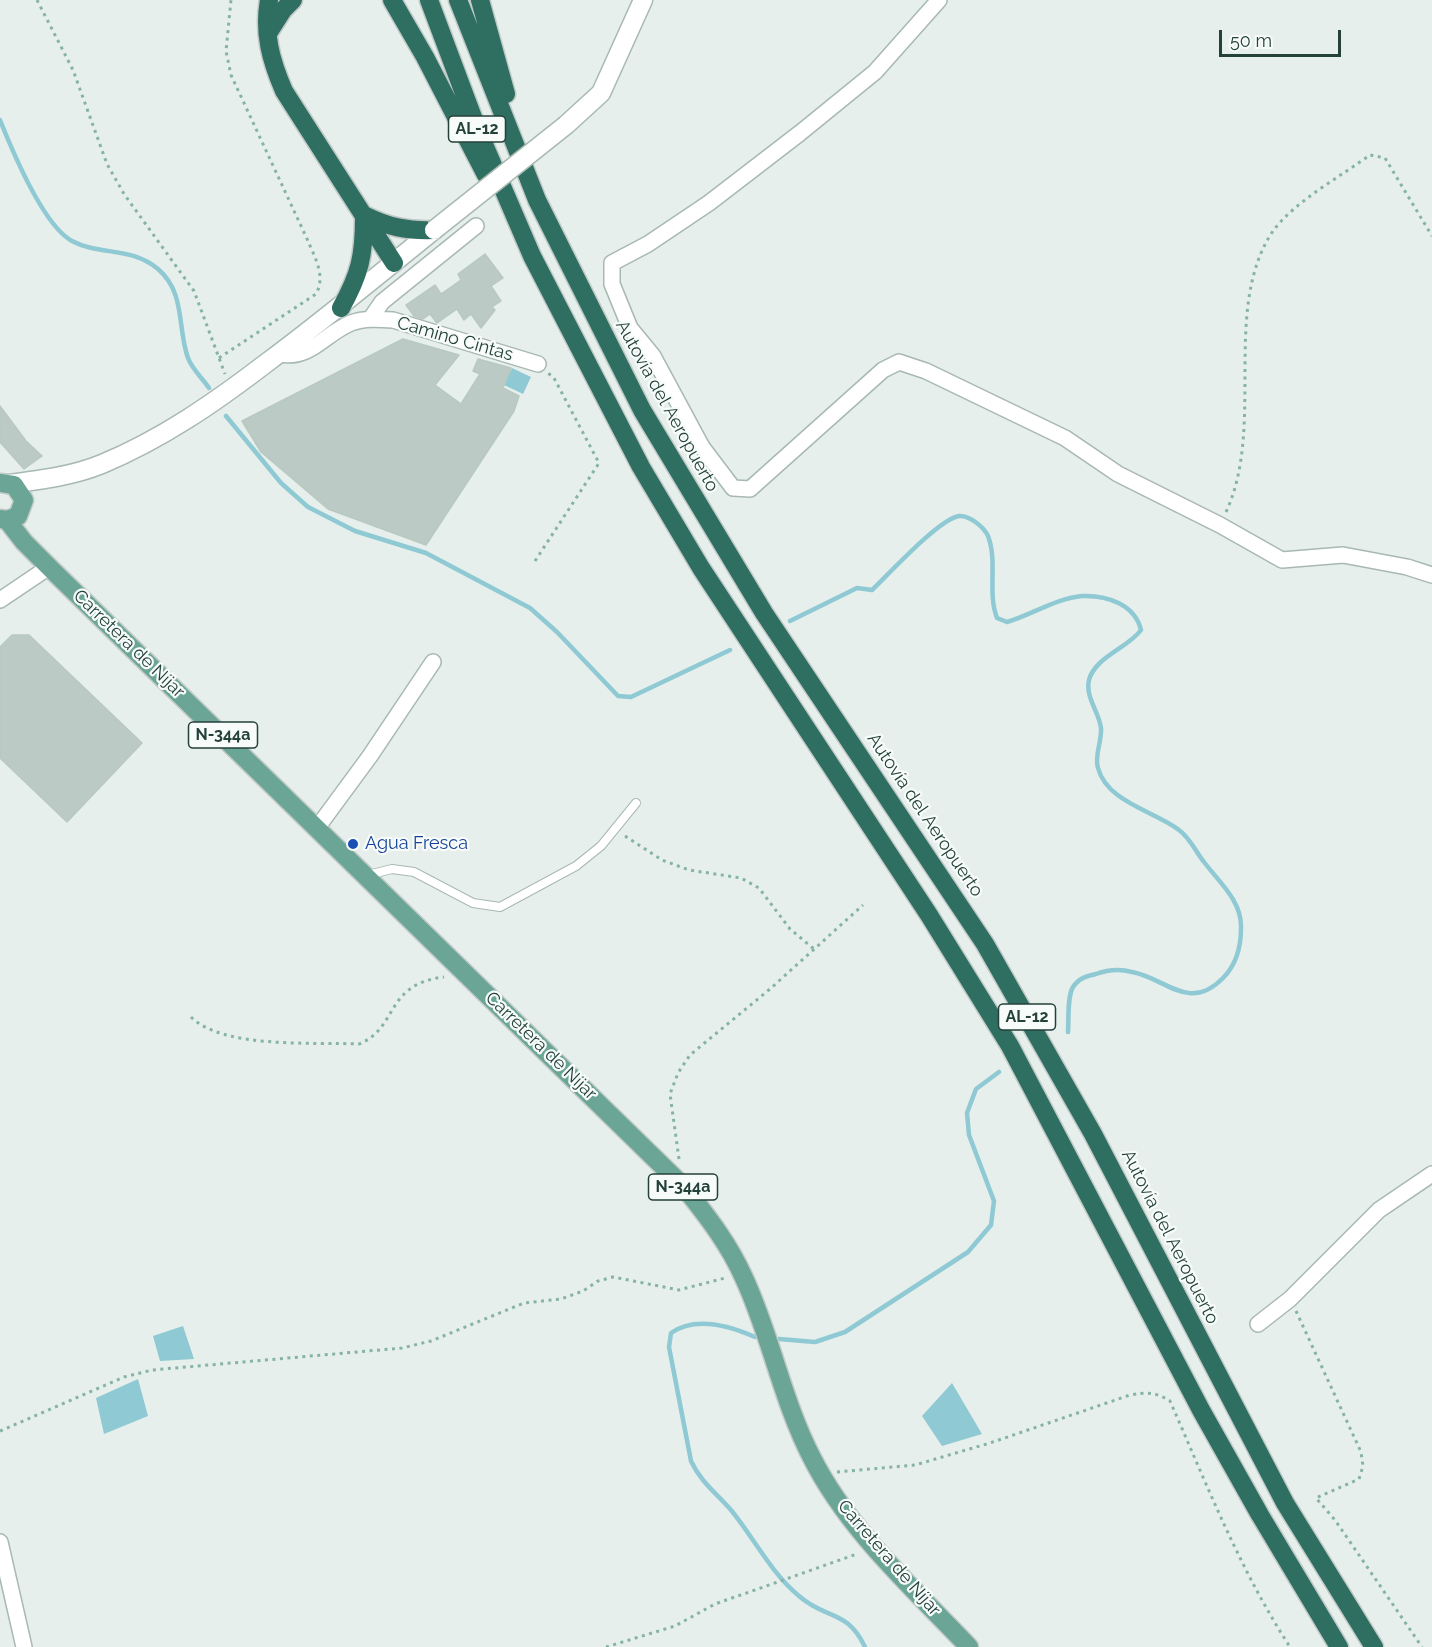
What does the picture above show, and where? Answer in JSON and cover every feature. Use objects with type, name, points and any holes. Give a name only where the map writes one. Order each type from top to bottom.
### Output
[{"type":"highway","points":[[269,0],[266,37],[272,63],[284,91],[394,262]]},
{"type":"highway","points":[[266,37],[283,10],[293,0]]},
{"type":"highway","points":[[392,0],[401,12],[472,151],[532,256]]},
{"type":"highway","name":"AL-12","points":[[429,0],[477,128],[532,256],[636,457],[701,568],[929,915],[1010,1046],[1201,1410],[1260,1515],[1340,1647]]},
{"type":"highway","name":"Autovía del Aeropuerto","points":[[458,0],[537,200],[642,410],[716,536],[949,889],[1035,1030],[1093,1134],[1285,1503],[1374,1647]]},
{"type":"highway","points":[[480,0],[537,200]]},
{"type":"highway","points":[[363,215],[385,225],[408,231],[434,230]]},
{"type":"highway","points":[[341,308],[360,270],[364,248],[363,215]]},
{"type":"main road","points":[[3,484],[19,489],[24,500],[21,511],[4,520]]},
{"type":"main road","name":"Carretera de Níjar","points":[[4,520],[49,567],[684,1187],[712,1223],[745,1280],[786,1401],[820,1473],[851,1519],[969,1647]]},
{"type":"street","points":[[3,484],[48,479],[100,465],[160,437],[231,390],[341,308],[394,262],[566,125],[601,93],[643,0]]},
{"type":"street","points":[[939,0],[875,72],[800,133],[709,203],[648,244],[612,263],[612,284],[630,328],[653,356],[702,447],[733,488],[750,489],[883,370],[899,362],[926,372],[1065,438],[1118,474],[1220,525],[1282,560],[1343,555],[1407,567],[1432,575]]},
{"type":"street","name":"Camino Cintas","points":[[371,318],[382,302],[476,226]]},
{"type":"street","name":"Camino Cintas","points":[[279,354],[302,354],[350,323],[371,318],[393,320],[538,364]]},
{"type":"street","points":[[24,500],[48,479]]},
{"type":"street","points":[[0,600],[49,567]]},
{"type":"street","points":[[317,828],[364,765],[433,662]]},
{"type":"street","points":[[1258,1324],[1290,1299],[1379,1210],[1432,1174]]},
{"type":"street","points":[[0,1542],[24,1647]]},
{"type":"lane","points":[[366,876],[392,869],[414,873],[473,903],[500,907],[576,866],[601,846],[636,803]]},
{"type":"path","points":[[37,0],[73,70],[107,164],[124,195],[194,291],[231,390]]},
{"type":"path","points":[[219,358],[316,294],[321,284],[319,268],[308,241],[248,117],[231,75],[226,51],[231,0]]},
{"type":"path","points":[[1220,525],[1235,491],[1244,436],[1249,294],[1257,261],[1274,230],[1300,205],[1370,155],[1385,158],[1432,236]]},
{"type":"path","points":[[535,561],[599,463],[554,378],[538,364]]},
{"type":"path","points":[[615,829],[662,860],[689,870],[741,878],[759,888],[790,929],[814,949]]},
{"type":"path","points":[[684,1187],[670,1094],[678,1073],[690,1056],[863,905]]},
{"type":"path","points":[[191,1017],[198,1024],[231,1038],[359,1044],[371,1039],[378,1032],[386,1017],[416,983],[454,975],[462,969]]},
{"type":"path","points":[[0,1431],[124,1377],[152,1370],[402,1348],[431,1341],[524,1303],[561,1299],[583,1291],[598,1281],[613,1277],[679,1290],[723,1278],[745,1280]]},
{"type":"path","points":[[1290,1299],[1361,1452],[1364,1466],[1359,1479],[1316,1498],[1335,1520],[1422,1647]]},
{"type":"path","points":[[820,1473],[915,1465],[990,1443],[1130,1395],[1148,1392],[1161,1395],[1170,1401],[1230,1537],[1268,1612],[1290,1647]]},
{"type":"path","points":[[606,1647],[675,1626],[715,1604],[875,1547]]},
{"type":"water","points":[[512,368],[531,377],[523,394],[504,385]]},
{"type":"water","points":[[183,1326],[194,1359],[160,1361],[153,1336]]},
{"type":"water","points":[[138,1379],[148,1416],[104,1434],[96,1398]]},
{"type":"water","points":[[952,1383],[982,1434],[942,1446],[922,1416]]},
{"type":"building","points":[[485,254],[503,278],[491,286],[501,301],[492,307],[495,310],[481,328],[471,314],[464,320],[457,309],[437,323],[430,314],[423,319],[414,316],[406,305],[435,285],[441,294],[461,280],[458,274]]},
{"type":"building","points":[[403,339],[459,355],[435,385],[461,404],[480,374],[473,371],[478,359],[511,368],[503,388],[519,396],[514,411],[426,545],[328,509],[261,452],[242,421]]},
{"type":"building","points":[[0,406],[26,441],[42,456],[24,469],[0,442]]},
{"type":"building","points":[[12,635],[29,635],[142,743],[67,822],[0,758],[0,647]]},
{"type":"waterway","points":[[0,120],[30,186],[50,220],[61,232],[83,246],[137,257],[148,262],[167,278],[177,300],[188,358],[209,388]]},
{"type":"waterway","points":[[226,416],[281,483],[308,507],[355,531],[426,553],[530,608],[557,632],[618,696],[631,697],[730,650]]},
{"type":"waterway","points":[[790,621],[857,588],[872,590],[927,537],[950,519],[959,516],[976,522],[988,536],[991,546],[993,598],[997,618],[1007,622],[1063,600],[1092,596],[1119,603],[1127,608],[1138,621],[1141,630],[1098,665],[1089,680],[1089,692],[1101,728],[1098,768],[1103,780],[1121,798],[1169,823],[1187,837],[1234,901],[1240,918],[1240,942],[1235,961],[1228,973],[1211,988],[1199,993],[1178,990],[1144,975],[1123,970],[1083,978],[1075,984],[1071,991],[1068,1032]]},
{"type":"waterway","points":[[779,1339],[815,1342],[845,1332],[968,1252],[991,1225],[994,1201],[969,1135],[967,1113],[976,1089],[999,1072]]},
{"type":"waterway","points":[[755,1337],[724,1326],[702,1324],[680,1328],[671,1333],[669,1347],[691,1461],[704,1481],[731,1510],[789,1587],[809,1604],[851,1626],[865,1647]]},
{"type":"place","name":"Agua Fresca","points":[[353,844]]}]
